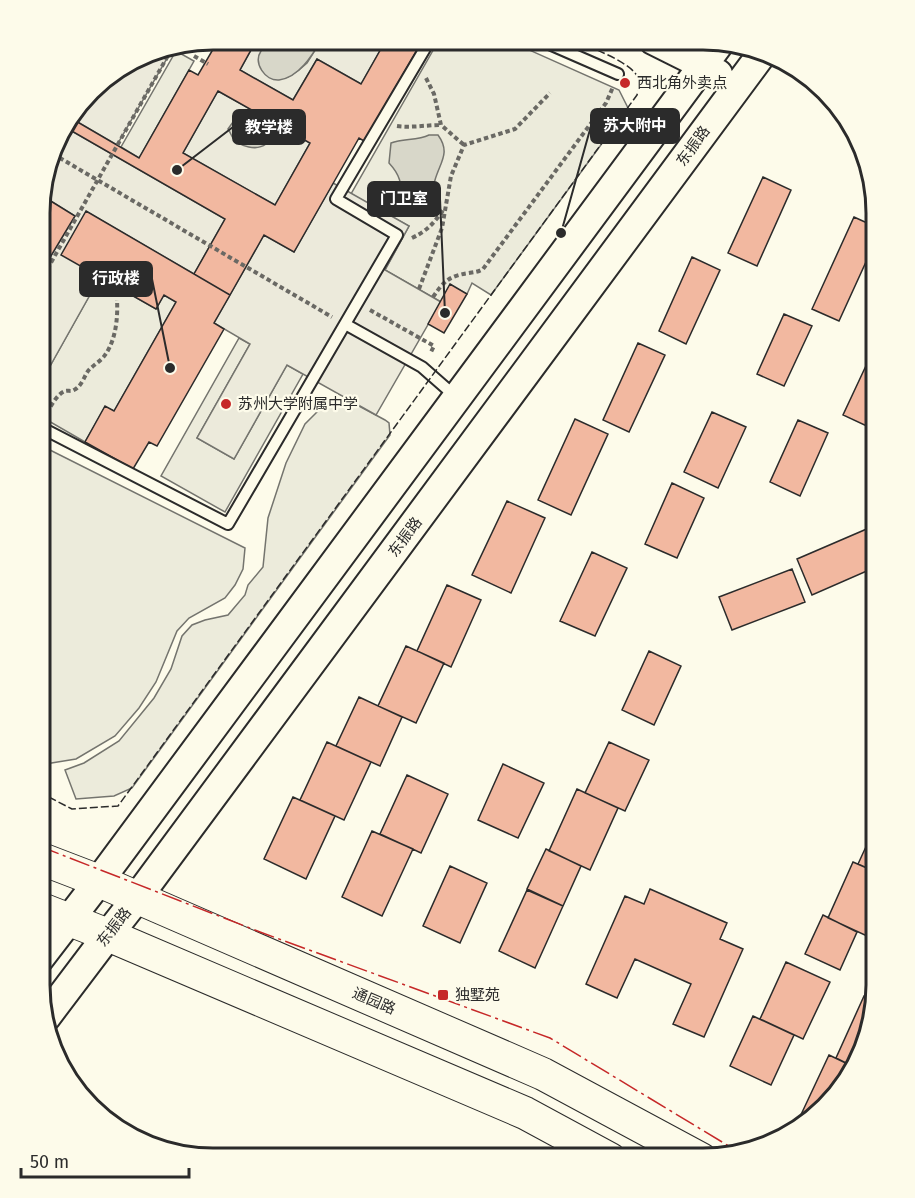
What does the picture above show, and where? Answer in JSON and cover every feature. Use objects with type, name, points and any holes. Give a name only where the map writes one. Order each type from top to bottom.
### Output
[{"type":"main road","points":[[674,50],[703,64],[737,87]]},
{"type":"main road","points":[[50,944],[713,51]]},
{"type":"main road","name":"东振路","points":[[52,1010],[137,898],[758,59]]},
{"type":"main road","name":"通园路","points":[[50,862],[99,881],[543,1074],[681,1148]]},
{"type":"main road","points":[[50,912],[525,1113],[590,1148]]},
{"type":"lane","points":[[50,432],[228,524],[397,235],[336,199],[424,50]]},
{"type":"lane","points":[[563,50],[618,74]]},
{"type":"lane","points":[[345,324],[422,367],[457,398]]},
{"type":"path","points":[[50,264],[168,56]]},
{"type":"path","points":[[194,56],[208,64]]},
{"type":"path","points":[[416,63],[430,83],[441,125],[464,145]]},
{"type":"path","points":[[433,297],[442,284],[453,277],[477,272],[483,268],[606,103],[618,74]]},
{"type":"path","points":[[419,289],[442,228],[451,176],[464,145],[515,129],[550,93]]},
{"type":"path","points":[[381,122],[391,126],[405,127],[441,125]]},
{"type":"path","points":[[59,158],[345,324]]},
{"type":"path","points":[[408,240],[426,231],[446,206]]},
{"type":"path","points":[[50,408],[63,392],[74,390],[80,385],[90,369],[107,353],[113,338],[117,300]]},
{"type":"path","points":[[357,303],[434,346],[422,367]]},
{"type":"shaded area","points":[[251,50],[270,50],[288,77],[307,63],[315,50],[380,50],[361,84],[317,59],[293,100],[240,70]]},
{"type":"shaded area","points":[[262,50],[315,50],[293,75],[279,80],[269,78],[265,74],[259,66]]},
{"type":"shaded area","points":[[433,50],[529,50],[619,90],[628,108],[491,295],[472,283],[467,294],[450,285],[441,302],[385,270],[409,226],[351,194]]},
{"type":"shaded area","points":[[180,53],[194,61],[139,158],[121,147],[174,54]]},
{"type":"shaded area","points":[[169,55],[117,145],[77,122],[90,105],[113,83],[141,66]]},
{"type":"shaded area","points":[[218,91],[310,143],[275,205],[183,153]],"holes":[[[249,124],[272,135],[256,147]]]},
{"type":"shaded area","points":[[233,122],[248,124],[272,135],[262,146],[253,148],[244,146],[233,138],[228,129]]},
{"type":"shaded area","points":[[72,131],[225,219],[194,274],[87,212],[100,277],[50,366],[50,257],[75,216],[51,201],[58,160]]},
{"type":"shaded area","points":[[438,135],[442,141],[443,158],[430,197],[416,210],[402,203],[399,177],[389,163],[391,143]]},
{"type":"shaded area","points":[[333,183],[409,226],[385,270],[441,302],[376,415],[287,365],[234,459],[197,438],[250,344],[214,323],[264,235],[294,252]]},
{"type":"shaded area","points":[[100,277],[156,309],[164,295],[176,302],[114,411],[105,407],[85,442],[50,422],[50,366]]},
{"type":"shaded area","points":[[239,338],[250,344],[197,438],[234,459],[287,365],[303,374],[225,512],[161,476]]},
{"type":"shaded area","points":[[346,399],[389,423],[390,435],[132,788],[114,796],[76,799],[65,770],[84,763],[119,741],[154,698],[171,669],[182,636],[192,625],[228,615],[245,595],[248,585],[263,567],[268,518],[286,463],[305,424],[322,407],[334,401]]},
{"type":"shaded area","points":[[50,450],[245,548],[243,569],[235,585],[225,598],[189,618],[177,631],[156,682],[139,708],[115,736],[76,759],[50,763]]},
{"type":"building","points":[[213,50],[251,50],[240,70],[293,100],[317,59],[361,84],[380,50],[417,50],[364,141],[359,138],[294,252],[264,235],[230,295],[194,274],[225,219],[72,131],[77,122],[139,158],[189,70],[198,75]],"holes":[[[218,91],[310,143],[275,205],[183,153]]]},
{"type":"building","points":[[763,177],[791,190],[757,266],[728,253]]},
{"type":"building","points":[[51,201],[75,216],[50,257]]},
{"type":"building","points":[[86,211],[230,295],[214,323],[224,329],[157,446],[149,442],[133,469],[85,442],[105,406],[114,411],[176,302],[164,295],[156,309],[61,255]]},
{"type":"building","points":[[854,217],[866,222],[866,262],[839,321],[812,309]]},
{"type":"building","points":[[692,257],[720,270],[686,344],[659,331]]},
{"type":"building","points":[[450,284],[467,294],[444,333],[428,324]]},
{"type":"building","points":[[784,314],[812,326],[784,386],[757,374]]},
{"type":"building","points":[[638,343],[665,355],[629,432],[603,420]]},
{"type":"building","points":[[866,366],[866,426],[843,415]]},
{"type":"building","points":[[712,412],[746,427],[718,488],[684,472]]},
{"type":"building","points":[[575,419],[608,434],[571,515],[538,500]]},
{"type":"building","points":[[798,420],[828,433],[800,496],[770,482]]},
{"type":"building","points":[[672,483],[704,498],[677,558],[645,544]]},
{"type":"building","points":[[507,501],[545,518],[511,593],[472,575]]},
{"type":"building","points":[[866,529],[866,572],[812,595],[797,559]]},
{"type":"building","points":[[592,552],[627,568],[595,636],[560,621]]},
{"type":"building","points":[[792,569],[805,602],[732,630],[719,597]]},
{"type":"building","points":[[447,585],[481,600],[451,667],[417,651]]},
{"type":"building","points":[[406,646],[444,663],[416,723],[378,706]]},
{"type":"building","points":[[649,651],[681,666],[654,725],[622,710]]},
{"type":"building","points":[[359,697],[402,717],[380,766],[336,746]]},
{"type":"building","points":[[327,742],[371,762],[344,820],[300,800]]},
{"type":"building","points":[[609,742],[649,760],[625,811],[585,793]]},
{"type":"building","points":[[503,764],[544,783],[518,838],[478,820]]},
{"type":"building","points":[[407,775],[448,794],[421,853],[380,834]]},
{"type":"building","points":[[577,789],[618,808],[590,870],[549,851]]},
{"type":"building","points":[[293,797],[335,816],[306,879],[264,859]]},
{"type":"building","points":[[372,831],[413,849],[382,916],[342,897]]},
{"type":"building","points":[[865,848],[865,867],[858,864]]},
{"type":"building","points":[[546,849],[581,866],[563,906],[527,889]]},
{"type":"building","points":[[853,862],[865,867],[865,935],[828,918]]},
{"type":"building","points":[[450,866],[487,883],[460,943],[423,926]]},
{"type":"building","points":[[650,889],[727,923],[720,939],[743,949],[704,1037],[673,1024],[691,984],[635,959],[617,998],[586,984],[625,896],[644,904]]},
{"type":"building","points":[[527,890],[563,906],[535,968],[499,951]]},
{"type":"building","points":[[823,915],[857,932],[840,970],[805,954]]},
{"type":"building","points":[[786,962],[830,982],[803,1039],[760,1019]]},
{"type":"building","points":[[864,996],[857,1038],[849,1057],[846,1063],[836,1058]]},
{"type":"building","points":[[753,1016],[794,1035],[771,1085],[730,1066]]},
{"type":"building","points":[[829,1055],[846,1063],[825,1093],[801,1115]]},
{"type":"fence","points":[[50,798],[72,809],[118,806],[637,95],[639,80],[636,74],[621,62],[596,50]]},
{"type":"power","points":[[50,850],[260,932],[550,1038],[729,1146]]},
{"type":"place","name":"西北角外卖点","points":[[625,83]]},
{"type":"place","name":"教学楼","points":[[177,170]]},
{"type":"place","name":"苏大附中","points":[[561,233]]},
{"type":"place","name":"门卫室","points":[[445,313]]},
{"type":"place","name":"行政楼","points":[[170,368]]},
{"type":"place","name":"苏州大学附属中学","points":[[226,404]]},
{"type":"place","name":"独墅苑","points":[[443,995]]}]
